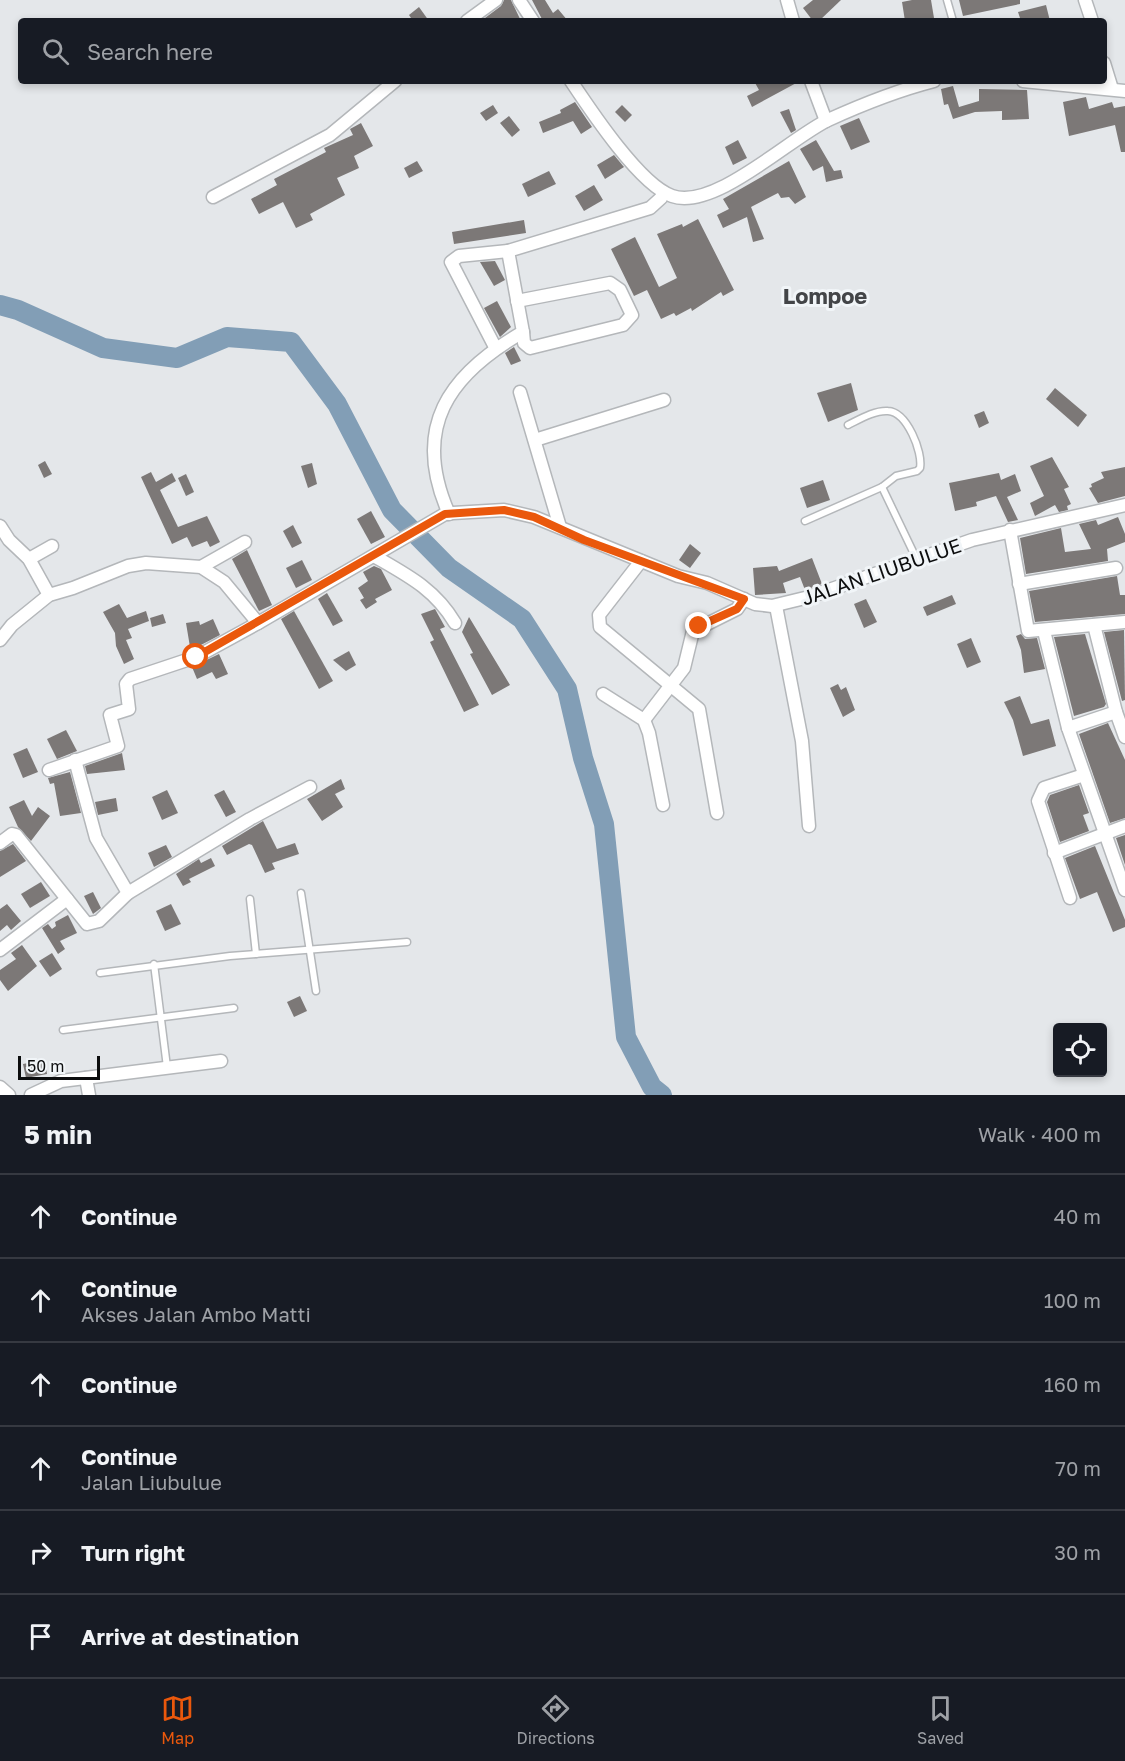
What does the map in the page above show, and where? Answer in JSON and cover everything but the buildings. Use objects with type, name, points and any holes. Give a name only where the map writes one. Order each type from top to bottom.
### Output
[{"type":"street","points":[[471,18],[496,0]]},
{"type":"street","points":[[519,0],[530,18]]},
{"type":"street","points":[[787,0],[792,18]]},
{"type":"street","points":[[1085,0],[1091,18]]},
{"type":"street","points":[[1107,73],[1112,89]]},
{"type":"street","points":[[213,197],[330,135],[391,84]]},
{"type":"street","points":[[573,84],[643,177],[663,192],[681,199],[706,193],[758,168],[826,121],[926,84]]},
{"type":"street","points":[[812,84],[826,121]]},
{"type":"street","points":[[1056,84],[1125,91]]},
{"type":"street","points":[[495,347],[451,262],[459,256],[508,251],[650,208],[662,198],[663,192]]},
{"type":"street","points":[[508,251],[524,343],[530,348],[624,325],[632,315],[616,284],[610,283],[518,301]]},
{"type":"street","points":[[50,770],[118,746],[110,715],[129,708],[126,684],[130,679],[196,657],[449,514],[438,490],[435,473],[435,439],[438,421],[450,391],[495,347],[523,332]]},
{"type":"street","points":[[520,392],[561,527]]},
{"type":"street","points":[[535,440],[664,400]]},
{"type":"street","name":"JALAN LIUBULUE","points":[[449,514],[504,510],[543,519],[584,540],[744,599],[776,606],[972,540],[1125,505]]},
{"type":"street","points":[[0,526],[9,540],[29,559],[49,595]]},
{"type":"street","points":[[1010,530],[1028,631],[1125,622]]},
{"type":"street","points":[[201,567],[246,542]]},
{"type":"street","points":[[29,559],[52,546]]},
{"type":"street","points":[[374,556],[415,580],[443,603],[455,623]]},
{"type":"street","points":[[641,561],[599,615],[600,627],[672,684],[699,709],[717,813]]},
{"type":"street","points":[[0,640],[12,625],[49,595],[128,566],[165,563],[201,567],[224,582],[258,623]]},
{"type":"street","points":[[1019,584],[1116,568]]},
{"type":"street","points":[[644,720],[684,668],[693,631],[737,609],[744,599]]},
{"type":"street","points":[[776,606],[802,741],[809,826]]},
{"type":"street","points":[[1094,625],[1116,712],[1125,737]]},
{"type":"street","points":[[1044,631],[1068,728],[1125,890]]},
{"type":"street","points":[[603,694],[644,720],[649,733],[663,805]]},
{"type":"street","points":[[1068,728],[1116,712]]},
{"type":"street","points":[[75,760],[96,838],[128,893]]},
{"type":"street","points":[[1070,898],[1038,799],[1044,788],[1084,774]]},
{"type":"street","points":[[0,843],[12,834],[16,835],[84,922],[92,925],[128,893],[250,819],[310,787]]},
{"type":"street","points":[[1054,852],[1125,826]]},
{"type":"street","points":[[0,950],[67,899]]},
{"type":"street","points":[[31,1095],[61,1081],[221,1060]]},
{"type":"street","points":[[86,1078],[89,1095]]},
{"type":"street","points":[[0,1087],[9,1095]]},
{"type":"lane","points":[[947,0],[952,18]]},
{"type":"lane","points":[[805,521],[882,487],[896,476],[917,471],[920,468],[921,454],[913,436],[899,416],[890,411],[875,413],[848,425]]},
{"type":"lane","points":[[882,487],[917,560]]},
{"type":"lane","points":[[302,893],[316,991]]},
{"type":"lane","points":[[250,899],[256,954]]},
{"type":"lane","points":[[100,973],[154,964],[407,942]]},
{"type":"lane","points":[[154,964],[167,1067]]},
{"type":"lane","points":[[63,1030],[160,1015],[234,1008]]},
{"type":"waterway","points":[[0,305],[18,310],[103,348],[177,358],[227,337],[291,342],[337,404],[392,510],[449,568],[522,619],[567,689],[583,758],[604,824],[626,1037],[652,1087],[662,1095]]},
{"type":"district","name":"Lompoe","points":[[825,295]]},
{"type":"route","points":[[196,657],[350,571],[445,514],[482,510],[504,510],[543,519],[584,540],[744,599],[737,609],[699,626]]}]
